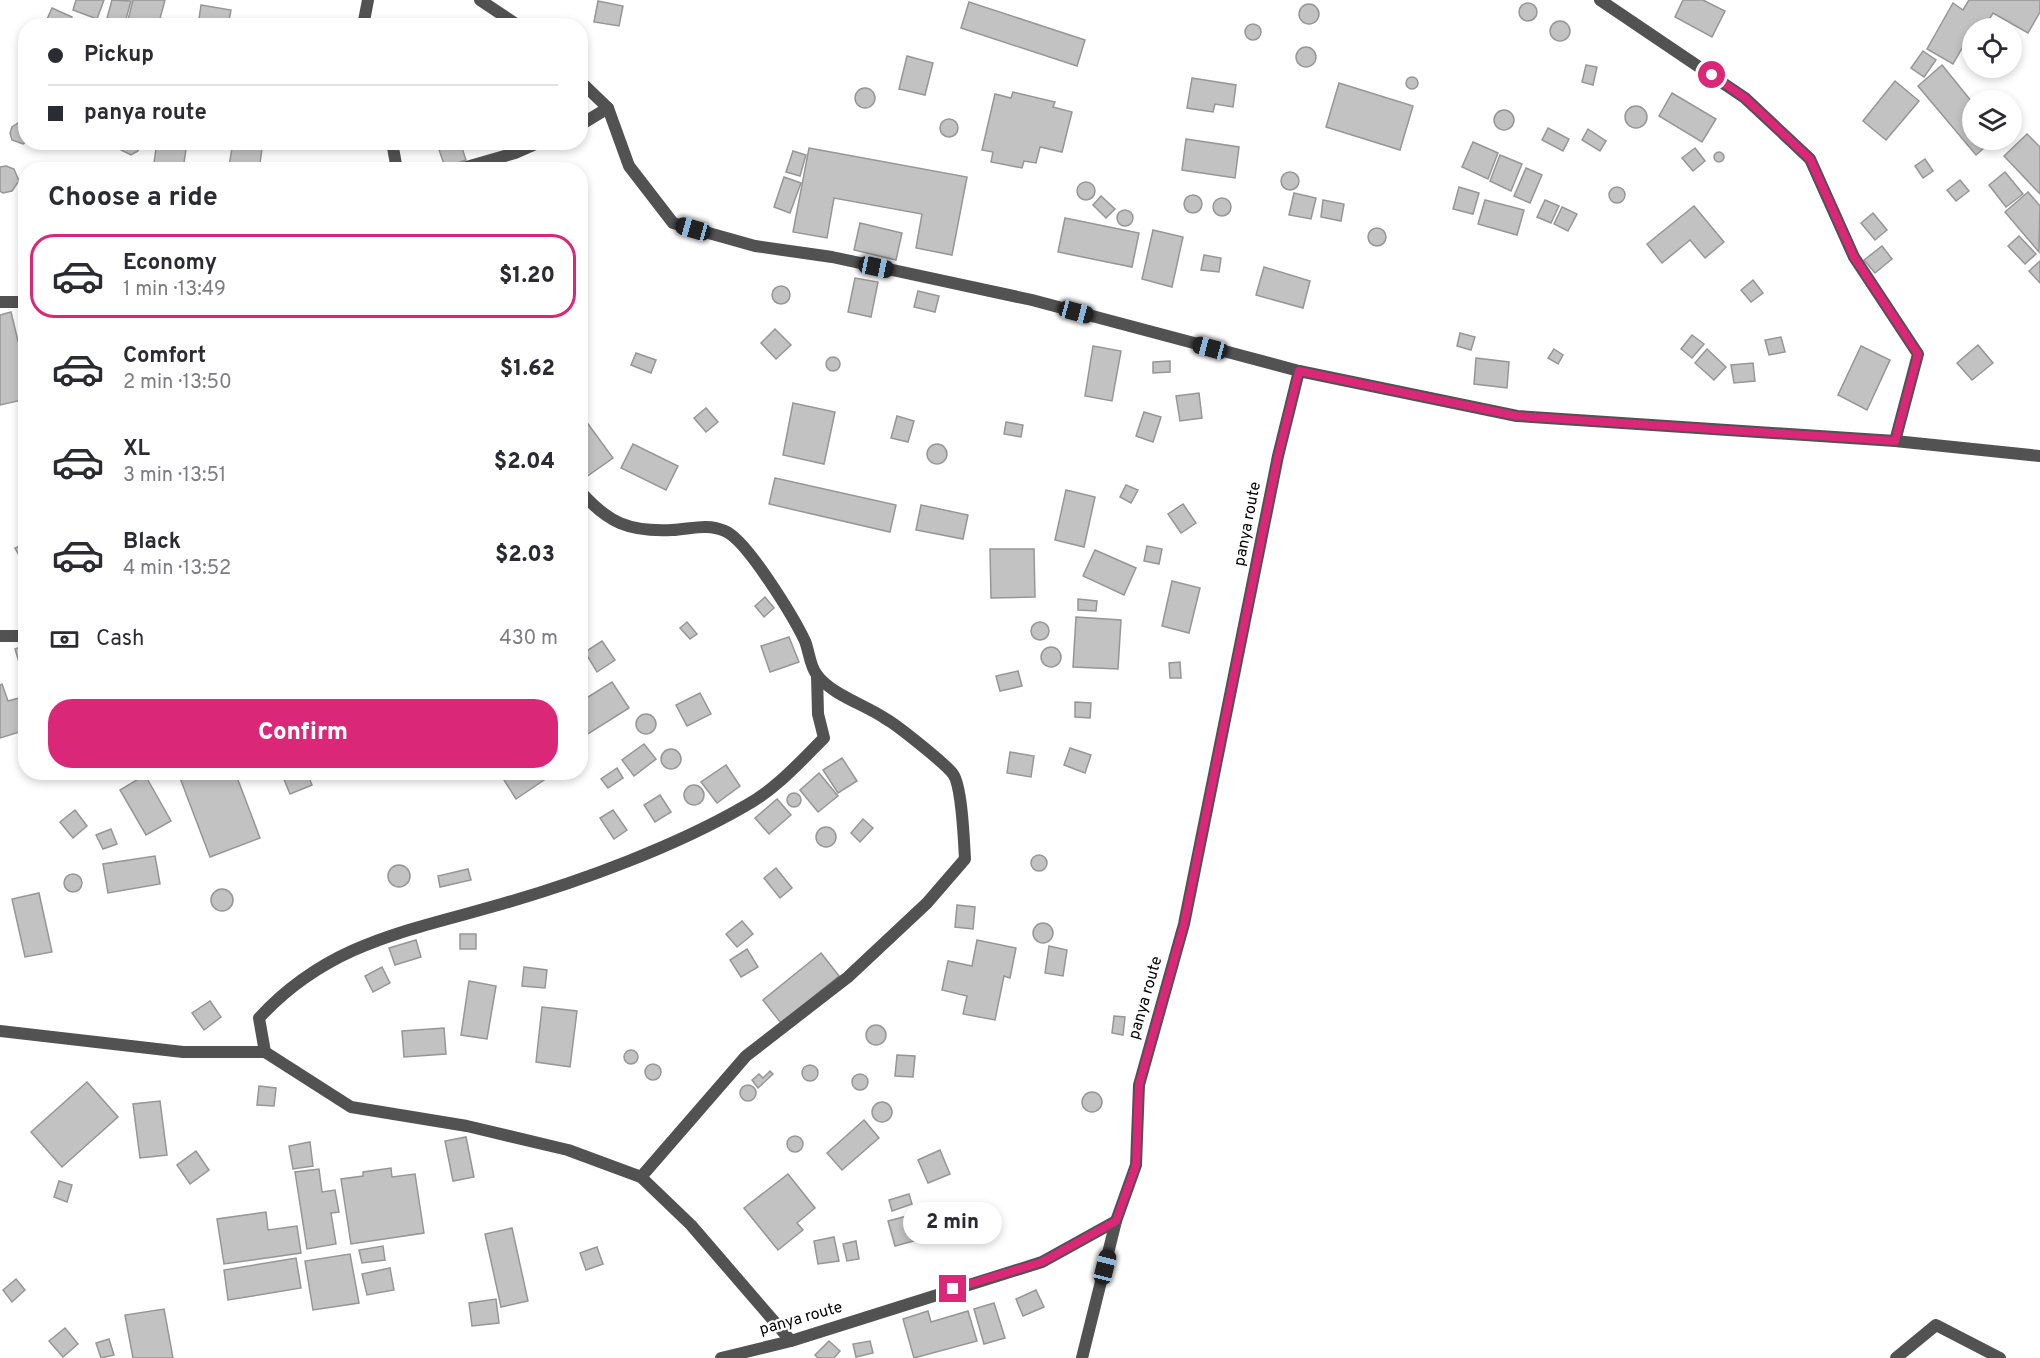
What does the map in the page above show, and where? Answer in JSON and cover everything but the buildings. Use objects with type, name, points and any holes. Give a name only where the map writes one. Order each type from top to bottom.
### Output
[{"type":"street","points":[[365,18],[368,0]]},
{"type":"street","points":[[480,0],[507,18]]},
{"type":"street","points":[[1600,0],[1745,98],[1810,159],[1854,257],[1918,354],[1895,441]]},
{"type":"street","points":[[588,89],[608,108],[629,166],[673,223],[754,246],[831,257],[1032,300],[1299,371],[1517,416],[1895,441],[2040,456]]},
{"type":"street","points":[[588,120],[608,108]]},
{"type":"street","points":[[484,162],[522,150]]},
{"type":"street","points":[[0,302],[18,302]]},
{"type":"street","name":"panya route","points":[[721,1358],[790,1341],[1042,1262],[1116,1221],[1136,1165],[1139,1085],[1184,924],[1278,456],[1299,371]]},
{"type":"street","points":[[265,1052],[259,1018],[281,994],[316,969],[354,948],[570,882],[647,853],[746,806],[795,767],[824,738],[818,714],[817,675],[805,641],[780,598],[741,544],[727,531],[703,526],[671,530],[629,528],[599,513],[588,500]]},
{"type":"street","points":[[0,636],[18,636]]},
{"type":"street","points":[[641,1177],[746,1056],[848,977],[927,903],[965,859],[963,824],[954,774],[887,719],[847,698],[817,675]]},
{"type":"street","points":[[0,1031],[183,1052],[265,1052],[351,1107],[467,1126],[546,1145],[641,1177],[691,1225],[790,1341]]},
{"type":"street","points":[[1082,1358],[1116,1221]]},
{"type":"street","points":[[1896,1358],[1936,1325],[2000,1358]]},
{"type":"route","points":[[953,1289],[1042,1262],[1116,1221],[1136,1165],[1139,1085],[1184,924],[1278,456],[1299,371],[1517,416],[1895,441],[1918,354],[1854,257],[1810,159],[1745,98],[1712,75]]}]
